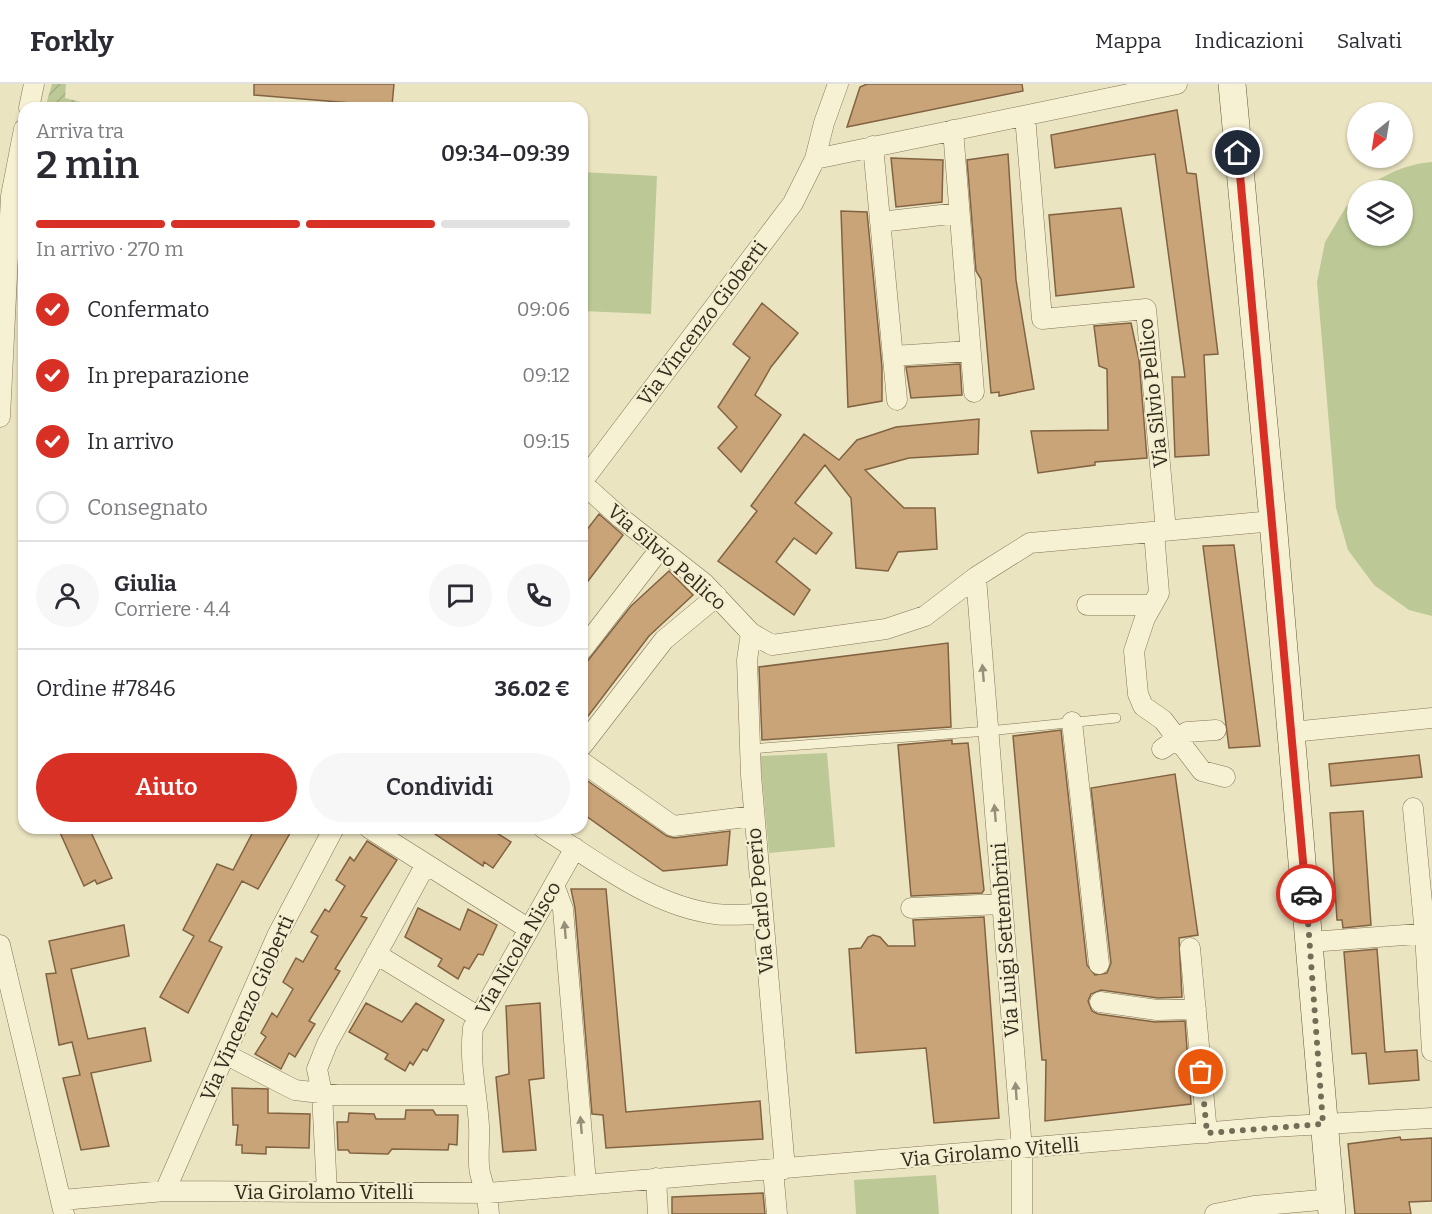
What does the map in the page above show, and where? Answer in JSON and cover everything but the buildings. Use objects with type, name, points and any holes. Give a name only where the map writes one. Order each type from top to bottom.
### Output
[{"type":"main road","points":[[1232,84],[1274,521],[1331,1207]]},
{"type":"street","points":[[30,102],[34,84]]},
{"type":"street","name":"Via Vincenzo Gioberti","points":[[588,474],[793,202],[815,159],[824,123],[838,84]]},
{"type":"street","points":[[815,159],[1177,84]]},
{"type":"street","name":"Via Silvio Pellico","points":[[1025,116],[1042,319],[1146,309],[1160,532],[1159,593],[1134,651],[1138,694],[1143,706],[1163,720],[1170,745],[1202,771],[1225,777]]},
{"type":"street","points":[[953,130],[974,392]]},
{"type":"street","points":[[873,146],[897,400]]},
{"type":"street","points":[[0,417],[11,196],[18,160]]},
{"type":"street","points":[[880,222],[959,213]]},
{"type":"street","points":[[893,356],[970,351]]},
{"type":"street","name":"Via Silvio Pellico","points":[[588,487],[717,596],[751,633],[772,645],[886,629],[925,616],[976,577],[1029,543],[1274,521]]},
{"type":"street","points":[[588,642],[660,549]]},
{"type":"street","name":"Via Luigi Settembrini","points":[[976,577],[1022,1149],[1022,1214]]},
{"type":"street","points":[[588,738],[664,640],[717,596]]},
{"type":"street","points":[[1087,605],[1152,605]]},
{"type":"street","name":"Via Carlo Poerio","points":[[751,633],[747,660],[750,749],[779,1169]]},
{"type":"street","points":[[1292,732],[1432,718]]},
{"type":"street","points":[[1072,722],[1099,963]]},
{"type":"street","points":[[1170,745],[1187,732],[1216,730]]},
{"type":"street","points":[[588,766],[673,826],[754,816]]},
{"type":"street","points":[[1413,808],[1429,933],[1431,1051]]},
{"type":"street","name":"Via Vincenzo Gioberti","points":[[165,1191],[277,936],[331,834]]},
{"type":"street","points":[[378,834],[529,929]]},
{"type":"street","points":[[553,834],[643,891],[680,907],[716,914],[761,914]]},
{"type":"street","name":"Via Nicola Nisco","points":[[489,1214],[488,1193],[480,1173],[479,1124],[470,1054],[473,1028],[575,848]]},
{"type":"street","points":[[327,1192],[322,1093],[317,1069],[327,1044],[426,864]]},
{"type":"street","points":[[554,885],[563,909],[586,1183]]},
{"type":"street","points":[[911,908],[1002,904]]},
{"type":"street","points":[[1310,942],[1429,933]]},
{"type":"street","points":[[0,945],[63,1207]]},
{"type":"street","points":[[1190,948],[1207,1133]]},
{"type":"street","points":[[376,954],[479,1017]]},
{"type":"street","points":[[1100,1002],[1156,1010],[1196,1009]]},
{"type":"street","points":[[225,1054],[295,1090],[322,1093],[474,1095]]},
{"type":"street","name":"Via Girolamo Vitelli","points":[[63,1207],[165,1191],[488,1193],[586,1183],[1207,1133],[1432,1118]]},
{"type":"street","points":[[777,1214],[779,1169]]},
{"type":"street","points":[[656,1178],[658,1214]]},
{"type":"street","points":[[1215,1214],[1331,1207]]},
{"type":"lane","points":[[750,749],[988,731],[1116,718]]},
{"type":"green space","points":[[52,84],[66,84],[65,98],[81,102],[47,102]]},
{"type":"green space","points":[[1432,162],[1432,616],[1409,610],[1374,585],[1348,550],[1336,508],[1317,282],[1325,242],[1347,206],[1347,246],[1413,246],[1413,180],[1378,180],[1396,171],[1413,168],[1414,165]]},
{"type":"green space","points":[[588,172],[657,176],[651,314],[588,311]]},
{"type":"green space","points":[[827,753],[835,847],[769,853],[760,756]]},
{"type":"green space","points":[[936,1175],[939,1214],[856,1214],[854,1180]]},
{"type":"way so far","points":[[1201,1072],[1207,1133],[1323,1124],[1306,894]]},
{"type":"route","points":[[1238,153],[1274,521],[1306,894]]}]
